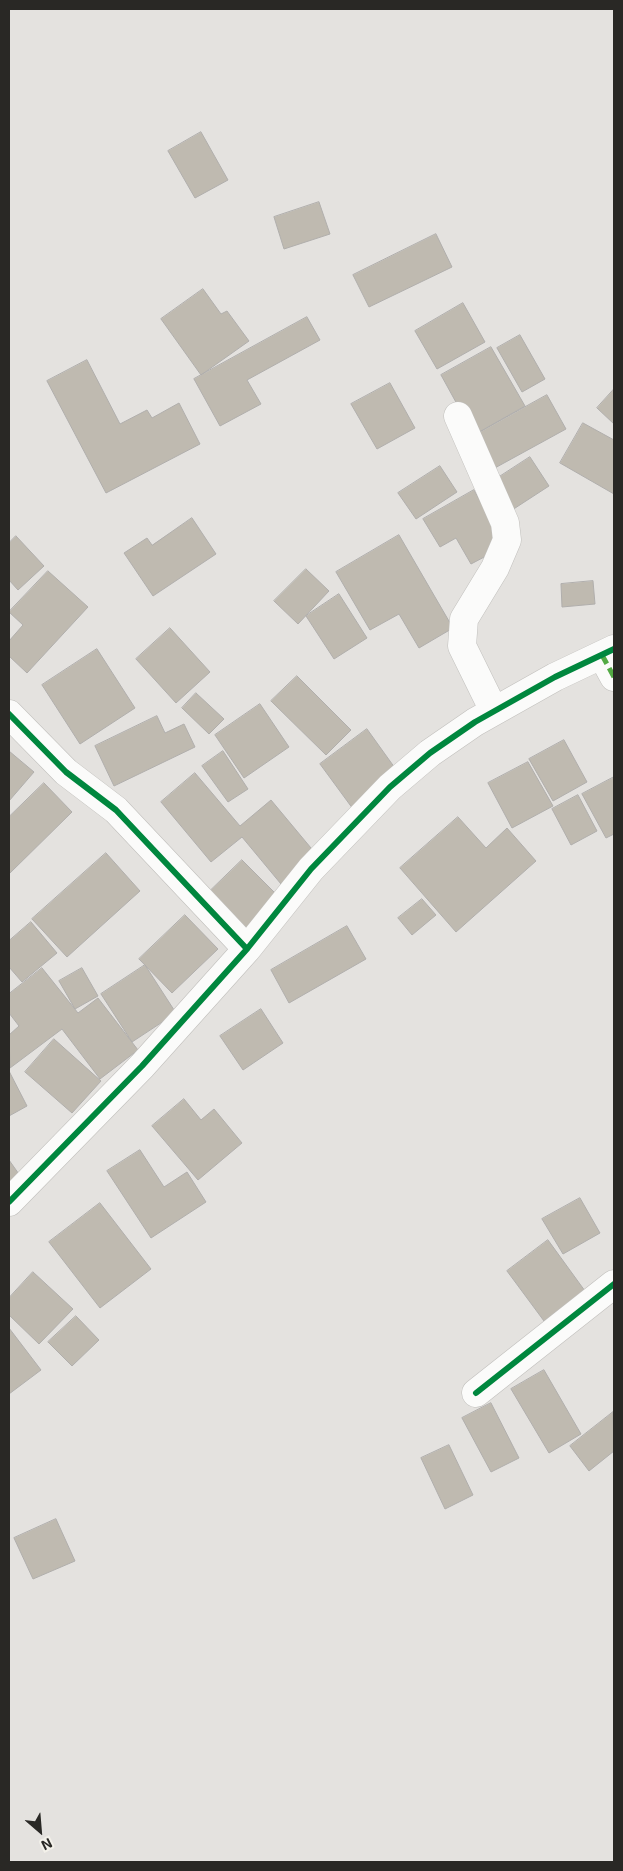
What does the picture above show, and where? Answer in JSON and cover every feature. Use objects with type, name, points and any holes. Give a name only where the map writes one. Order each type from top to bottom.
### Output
[{"type":"street","points":[[458,416],[505,523],[508,540],[495,568],[464,619],[462,646],[494,711]]},
{"type":"street","points":[[9,1202],[142,1066],[246,949],[310,869],[390,787],[430,753],[494,711],[555,677],[610,660]]},
{"type":"street","points":[[9,714],[66,772],[116,810],[246,949]]},
{"type":"street","points":[[476,1393],[614,1284]]},
{"type":"building","points":[[201,132],[228,180],[195,198],[168,151]]},
{"type":"building","points":[[319,202],[330,234],[284,249],[274,217]]},
{"type":"building","points":[[436,234],[452,267],[369,307],[353,275]]},
{"type":"building","points":[[203,289],[221,314],[227,311],[249,341],[201,375],[161,319]]},
{"type":"building","points":[[463,303],[485,342],[437,369],[415,331]]},
{"type":"building","points":[[307,317],[320,340],[247,380],[261,404],[220,426],[194,379]]},
{"type":"building","points":[[520,335],[545,379],[522,392],[497,348]]},
{"type":"building","points":[[491,347],[525,406],[474,435],[441,375]]},
{"type":"building","points":[[87,360],[120,424],[147,410],[152,418],[179,403],[200,444],[106,493],[47,381]]},
{"type":"building","points":[[390,383],[415,428],[377,449],[351,404]]},
{"type":"building","points":[[614,389],[614,424],[597,408]]},
{"type":"building","points":[[547,395],[566,429],[493,469],[475,435]]},
{"type":"building","points":[[583,423],[614,440],[614,494],[560,463]]},
{"type":"building","points":[[530,457],[549,486],[509,512],[490,483]]},
{"type":"building","points":[[440,466],[457,492],[416,519],[398,493]]},
{"type":"building","points":[[474,490],[505,546],[471,564],[456,538],[440,547],[423,519]]},
{"type":"building","points":[[192,518],[216,554],[153,596],[124,553],[147,538],[152,545]]},
{"type":"building","points":[[399,535],[453,628],[419,648],[399,614],[370,630],[336,572]]},
{"type":"building","points":[[16,536],[44,566],[18,590],[9,580],[9,543]]},
{"type":"building","points":[[306,569],[329,591],[298,624],[274,601]]},
{"type":"building","points":[[48,571],[88,607],[27,673],[9,656],[9,641],[23,625],[9,612]]},
{"type":"building","points":[[593,581],[595,604],[562,607],[561,584]]},
{"type":"building","points":[[339,594],[367,638],[334,659],[306,616]]},
{"type":"building","points":[[170,628],[210,672],[176,703],[136,659]]},
{"type":"building","points":[[97,649],[135,708],[80,744],[42,685]]},
{"type":"building","points":[[297,676],[351,730],[326,755],[271,701]]},
{"type":"building","points":[[196,693],[224,719],[209,734],[182,708]]},
{"type":"building","points":[[260,704],[289,747],[244,778],[215,735]]},
{"type":"building","points":[[157,716],[165,733],[184,724],[195,747],[114,786],[95,746]]},
{"type":"building","points":[[367,729],[400,775],[353,809],[320,764]]},
{"type":"building","points":[[564,740],[587,782],[553,801],[529,759]]},
{"type":"building","points":[[9,751],[34,772],[9,801]]},
{"type":"building","points":[[223,751],[248,789],[228,802],[202,766]]},
{"type":"building","points":[[528,762],[553,806],[512,828],[488,783]]},
{"type":"building","points":[[195,773],[240,826],[271,800],[316,854],[281,884],[242,837],[211,862],[161,802]]},
{"type":"building","points":[[614,777],[614,834],[606,838],[582,794]]},
{"type":"building","points":[[44,783],[72,812],[9,874],[9,817]]},
{"type":"building","points":[[578,795],[597,831],[571,845],[552,809]]},
{"type":"building","points":[[458,817],[486,848],[507,828],[536,861],[456,932],[400,868]]},
{"type":"building","points":[[106,853],[140,891],[67,957],[32,919]]},
{"type":"building","points":[[242,860],[283,901],[247,936],[207,894]]},
{"type":"building","points":[[422,899],[436,915],[412,935],[398,918]]},
{"type":"building","points":[[185,915],[218,949],[172,993],[139,959]]},
{"type":"building","points":[[31,922],[57,953],[22,982],[9,967],[9,941]]},
{"type":"building","points":[[347,926],[366,959],[289,1003],[271,970]]},
{"type":"building","points":[[145,965],[176,1013],[132,1042],[101,994]]},
{"type":"building","points":[[42,968],[78,1013],[98,998],[138,1050],[100,1079],[62,1029],[10,1068],[9,1035],[19,1026],[9,1013],[9,994]]},
{"type":"building","points":[[82,968],[98,996],[75,1009],[59,981]]},
{"type":"building","points":[[261,1009],[283,1043],[243,1070],[220,1036]]},
{"type":"building","points":[[54,1039],[101,1081],[72,1113],[25,1072]]},
{"type":"building","points":[[9,1071],[27,1106],[9,1116]]},
{"type":"building","points":[[184,1099],[201,1120],[214,1109],[242,1143],[198,1180],[152,1126]]},
{"type":"building","points":[[140,1150],[164,1187],[187,1172],[206,1202],[151,1238],[107,1171]]},
{"type":"building","points":[[9,1160],[21,1177],[9,1186]]},
{"type":"building","points":[[580,1198],[600,1233],[563,1254],[542,1219]]},
{"type":"building","points":[[100,1203],[151,1269],[100,1308],[49,1242]]},
{"type":"building","points":[[548,1240],[585,1291],[544,1321],[507,1271]]},
{"type":"building","points":[[33,1272],[73,1309],[39,1344],[9,1315],[9,1298]]},
{"type":"building","points":[[76,1316],[99,1340],[72,1366],[48,1342]]},
{"type":"building","points":[[9,1328],[41,1370],[9,1394]]},
{"type":"building","points":[[544,1370],[581,1434],[549,1453],[511,1389]]},
{"type":"building","points":[[491,1403],[519,1458],[491,1472],[462,1418]]},
{"type":"building","points":[[613,1412],[614,1451],[589,1471],[570,1446]]},
{"type":"building","points":[[449,1445],[473,1495],[445,1509],[421,1458]]},
{"type":"building","points":[[56,1519],[75,1561],[33,1579],[14,1538]]},
{"type":"marked path","points":[[602,655],[614,677]]},
{"type":"cycle path","points":[[9,1202],[142,1066],[247,949],[311,869],[390,787],[430,753],[475,722],[555,677],[614,649]]},
{"type":"cycle path","points":[[9,714],[66,772],[116,810],[247,949]]},
{"type":"cycle path","points":[[476,1393],[614,1284]]}]
